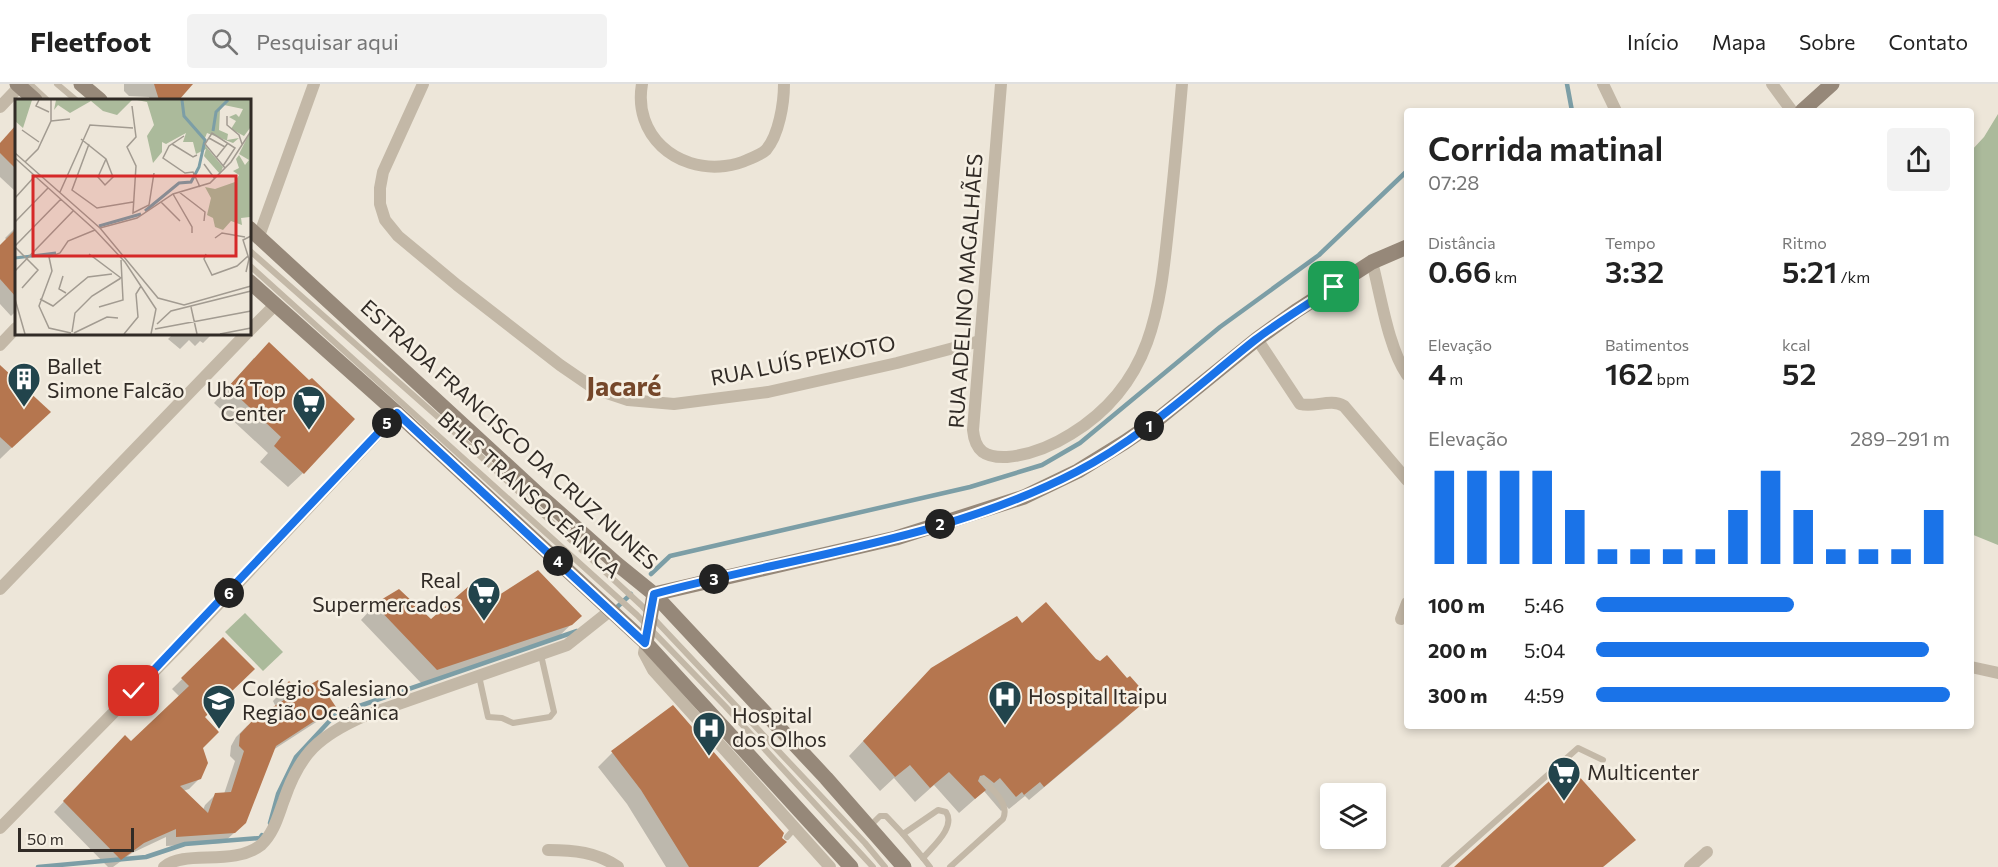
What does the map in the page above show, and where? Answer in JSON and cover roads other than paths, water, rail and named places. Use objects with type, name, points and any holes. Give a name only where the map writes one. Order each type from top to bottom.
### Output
[{"type":"main road","points":[[81,84],[99,99]]},
{"type":"main road","points":[[1805,108],[1832,84]]},
{"type":"main road","points":[[22,85],[34,99]]},
{"type":"main road","name":"ESTRADA FRANCISCO DA CRUZ NUNES","points":[[254,232],[546,501],[654,594],[869,826],[904,867]]},
{"type":"main road","points":[[645,643],[654,594],[896,538],[1024,497],[1078,471],[1157,420],[1257,339],[1372,262],[1404,248]]},
{"type":"main road","points":[[250,282],[397,413],[645,643],[851,867]]},
{"type":"street","points":[[254,232],[314,84]]},
{"type":"street","name":"RUA LUÍS PEIXOTO","points":[[423,84],[383,172],[380,204],[385,220],[398,236],[457,285],[560,365],[595,389],[628,400],[674,404],[768,392],[897,363],[980,341]]},
{"type":"street","points":[[642,84],[643,120],[660,146],[681,161],[709,168],[740,164],[766,151],[778,124],[784,84]]},
{"type":"street","name":"RUA ADELINO MAGALHÃES","points":[[1001,84],[973,430],[974,443],[981,451],[991,456],[1007,457],[1033,452],[1059,442],[1088,424],[1115,399],[1138,366],[1153,327],[1162,285],[1182,84]]},
{"type":"street","points":[[1603,84],[1615,108]]},
{"type":"street","points":[[1772,84],[1790,108]]},
{"type":"street","points":[[0,107],[22,85]]},
{"type":"street","points":[[1372,262],[1393,345],[1404,370]]},
{"type":"street","points":[[250,330],[276,304]]},
{"type":"street","points":[[0,345],[15,329]]},
{"type":"street","points":[[0,589],[246,334]]},
{"type":"street","points":[[1257,339],[1300,404],[1307,406],[1331,402],[1344,406],[1404,476]]},
{"type":"street","points":[[0,828],[183,642],[397,413]]},
{"type":"street","points":[[164,867],[176,861],[237,857],[253,851],[263,843],[274,827],[296,769],[305,755],[343,726],[364,716],[567,645],[611,610]]},
{"type":"street","points":[[1401,619],[1404,611]]},
{"type":"street","points":[[645,643],[644,653],[653,670],[791,832],[830,867]]},
{"type":"street","points":[[1974,668],[1998,673]]},
{"type":"street","points":[[548,850],[573,850],[592,854],[618,867]]},
{"type":"street","points":[[1690,867],[1707,852]]},
{"type":"lane","points":[[57,84],[75,99]]},
{"type":"lane","points":[[22,85],[45,99]]},
{"type":"lane","name":"BHLS TRANSOCEÂNICA","points":[[250,251],[438,417],[650,621],[885,867]]},
{"type":"lane","name":"BHLS TRANSOCEÂNICA","points":[[250,266],[650,621],[873,867]]},
{"type":"lane","points":[[479,675],[488,717],[502,718],[513,723],[550,717],[554,712],[541,655]]},
{"type":"lane","points":[[1444,867],[1578,748],[1603,760]]},
{"type":"lane","points":[[950,867],[1003,819],[1006,812],[1005,806],[983,780]]},
{"type":"lane","points":[[903,834],[938,810],[946,812],[950,818],[949,826],[923,858]]},
{"type":"lane","points":[[869,826],[880,816],[886,816],[930,867]]},
{"type":"waterway","points":[[1567,84],[1571,108]]},
{"type":"waterway","points":[[651,574],[670,556],[970,487],[1042,465],[1080,443],[1220,327],[1319,255],[1404,174]]},
{"type":"waterway","points":[[614,610],[631,594]]},
{"type":"waterway","points":[[270,823],[278,794],[296,757],[336,714],[577,631]]},
{"type":"waterway","points":[[38,867],[146,857],[185,844],[260,838],[262,835]]},
{"type":"place","name":"Ballet Simone Falcão","points":[[24,408]]},
{"type":"place","name":"Ubá Top Center","points":[[309,431]]},
{"type":"place","name":"Real Supermercados","points":[[484,622]]},
{"type":"place","name":"Hospital Itaipu","points":[[1005,726]]},
{"type":"place","name":"Colégio Salesiano Região Oceânica","points":[[219,730]]},
{"type":"place","name":"Hospital dos Olhos","points":[[709,757]]},
{"type":"place","name":"Multicenter","points":[[1564,802]]},
{"type":"district","name":"Jacaré","points":[[624,387]]}]
